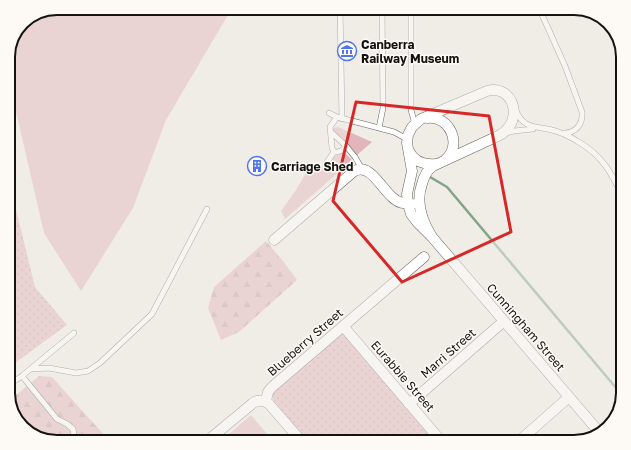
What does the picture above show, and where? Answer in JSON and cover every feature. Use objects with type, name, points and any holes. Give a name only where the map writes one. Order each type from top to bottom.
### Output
[{"type":"street","points":[[425,118],[433,117],[445,123],[451,130],[454,140],[453,148],[448,157],[440,162],[426,164],[416,160],[412,156],[408,144],[410,131],[415,124],[425,118],[490,90],[497,90],[504,94],[511,100],[513,105]]},
{"type":"street","name":"Cunningham Street","points":[[432,237],[422,219],[419,204],[419,193],[424,176],[429,169],[440,162],[500,135],[509,128],[513,120],[513,105]]},
{"type":"street","name":"Cunningham Street","points":[[408,144],[412,171],[407,194],[408,204],[413,217],[432,237],[596,429]]},
{"type":"street","points":[[274,240],[357,170],[362,169],[368,171],[392,197],[399,202],[419,204]]},
{"type":"street","name":"Blueberry Street","points":[[266,402],[268,392],[272,387],[424,257]]},
{"type":"street","name":"Marri Street","points":[[409,404],[504,321]]},
{"type":"street","name":"Eurabbie Street","points":[[343,326],[436,435]]},
{"type":"street","points":[[526,435],[569,397]]},
{"type":"street","points":[[214,435],[258,400],[266,402],[270,405],[296,435]]},
{"type":"lane","points":[[334,152],[332,148],[330,127],[339,118],[340,15]]},
{"type":"lane","points":[[379,128],[383,108],[382,15]]},
{"type":"lane","points":[[411,15],[411,110],[415,124]]},
{"type":"lane","points":[[513,105],[519,118],[524,123],[532,127],[568,133],[575,130],[581,123],[582,112],[565,66],[542,15]]},
{"type":"lane","points":[[329,113],[339,118],[394,132],[408,144]]},
{"type":"lane","points":[[500,135],[523,129],[544,129]]},
{"type":"lane","points":[[331,132],[346,146],[362,169]]},
{"type":"lane","points":[[560,132],[588,148],[610,171],[616,183]]},
{"type":"lane","points":[[327,162],[334,152],[342,150],[346,146]]},
{"type":"lane","points":[[30,369],[49,368],[76,373],[88,371],[100,363],[152,314],[207,208]]},
{"type":"lane","points":[[15,380],[74,333]]},
{"type":"lane","points":[[22,376],[57,419],[73,429],[74,435]]},
{"type":"highlighted area","points":[[356,102],[489,116],[511,232],[402,282],[333,201]]},
{"type":"green space","points":[[57,15],[228,15],[166,120],[133,208],[81,291],[44,233],[15,107],[15,54],[18,41],[27,27],[41,18]]},
{"type":"green space","points":[[338,127],[372,142],[357,155],[342,138],[333,131],[333,128]]},
{"type":"green space","points":[[342,153],[346,154],[352,160],[285,219],[281,211],[309,168],[319,173],[325,161],[329,163],[335,156]]},
{"type":"green space","points":[[15,206],[35,287],[67,325],[15,363]]},
{"type":"green space","points":[[266,241],[297,280],[239,332],[221,340],[208,308],[214,287]]},
{"type":"green space","points":[[341,334],[344,334],[431,435],[302,435],[274,401],[272,395]]},
{"type":"green space","points":[[39,376],[52,377],[105,435],[52,435],[43,433],[25,421],[17,407],[15,396]]},
{"type":"green space","points":[[251,415],[268,435],[228,435]]},
{"type":"waterway","points":[[430,177],[447,187],[616,388]]},
{"type":"place","name":"Canberra Railway Museum","points":[[347,51]]},
{"type":"place","name":"Carriage Shed","points":[[257,166]]}]
